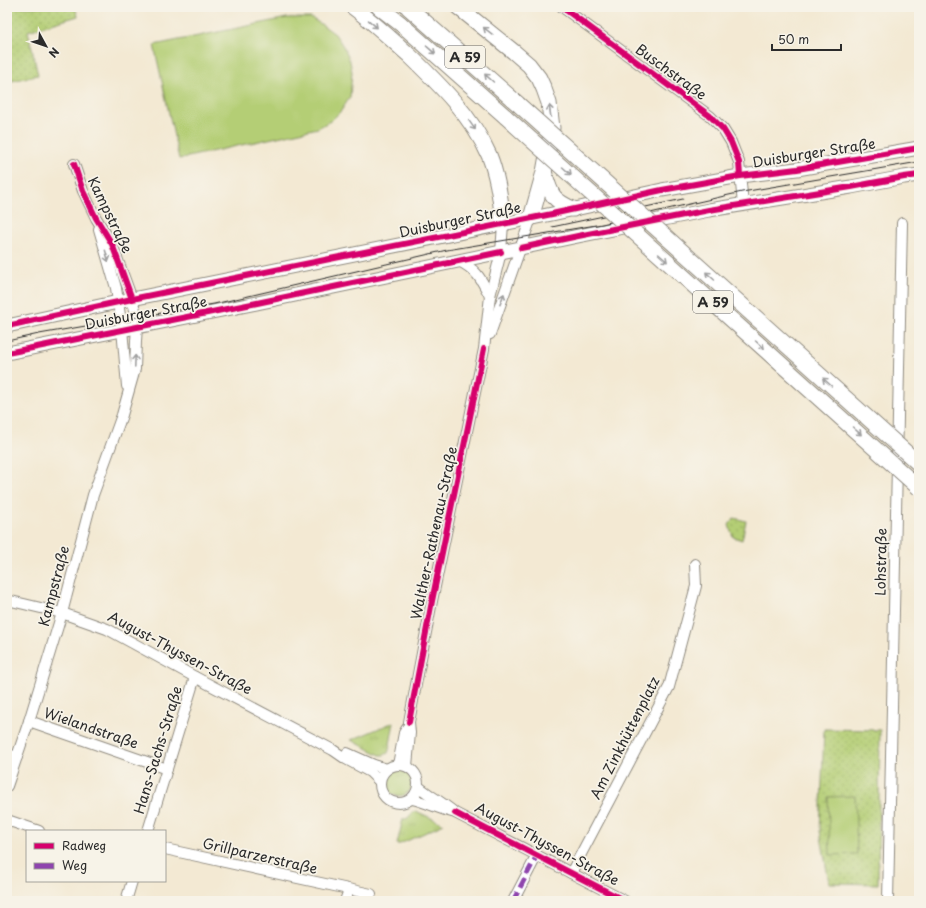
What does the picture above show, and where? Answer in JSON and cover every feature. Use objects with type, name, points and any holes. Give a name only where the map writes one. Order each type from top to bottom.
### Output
[{"type":"highway","points":[[353,7],[394,41],[428,74],[465,114],[480,136],[489,156],[498,187],[503,224]]},
{"type":"highway","name":"A 59","points":[[379,7],[407,29],[506,117],[919,488]]},
{"type":"highway","name":"A 59","points":[[408,7],[919,464]]},
{"type":"highway","points":[[458,7],[529,65],[539,78],[549,103],[552,128],[544,172],[531,218]]},
{"type":"highway","points":[[544,172],[552,195],[561,204],[573,209]]},
{"type":"main road","name":"Duisburger Straße","points":[[7,326],[662,190],[740,176],[805,168],[919,148]]},
{"type":"main road","name":"Duisburger Straße","points":[[7,353],[457,260],[709,210],[844,189],[919,175]]},
{"type":"street","name":"Buschstraße","points":[[562,7],[710,116],[723,129],[731,142],[739,162],[743,205]]},
{"type":"street","name":"Kampstraße","points":[[7,786],[12,755],[29,721],[62,613],[93,495],[122,415],[135,369],[137,317],[132,299],[112,244],[96,218],[83,191],[74,164]]},
{"type":"street","name":"Kampstraße","points":[[96,218],[116,288],[122,329],[128,394]]},
{"type":"street","name":"Walther-Rathenau-Straße","points":[[484,349],[531,218]]},
{"type":"street","name":"Lohstraße","points":[[888,901],[902,223]]},
{"type":"street","name":"Walther-Rathenau-Straße","points":[[402,766],[404,733],[410,722],[432,601],[484,349],[490,296],[501,252],[503,224]]},
{"type":"street","points":[[457,260],[469,266],[476,272],[490,296]]},
{"type":"street","name":"Am Zinkhüttenplatz","points":[[572,873],[669,687],[696,586],[695,564]]},
{"type":"street","name":"August-Thyssen-Straße","points":[[7,600],[62,613],[107,629],[334,750],[346,759],[370,772],[380,782]]},
{"type":"street","name":"Hans-Sachs-Straße","points":[[148,830],[195,677]]},
{"type":"street","name":"Wielandstraße","points":[[29,721],[167,769]]},
{"type":"street","name":"August-Thyssen-Straße","points":[[334,750],[349,754],[387,769]]},
{"type":"street","points":[[392,766],[402,766],[413,771],[418,780],[418,786],[412,799],[403,803],[398,803],[387,799],[380,788],[380,782],[387,769],[392,766]]},
{"type":"street","name":"August-Thyssen-Straße","points":[[418,786],[427,794],[456,812],[625,901]]},
{"type":"street","name":"August-Thyssen-Straße","points":[[412,799],[424,802],[440,809],[456,812]]},
{"type":"street","points":[[7,820],[36,830]]},
{"type":"street","name":"Grillparzerstraße","points":[[166,849],[371,894]]},
{"type":"street","points":[[513,901],[537,855]]},
{"type":"street","points":[[126,901],[132,882]]},
{"type":"street","points":[[345,901],[349,890]]},
{"type":"green space","points":[[7,7],[75,7],[78,16],[28,31],[38,75],[7,82]]},
{"type":"green space","points":[[287,18],[311,18],[335,34],[343,46],[350,61],[352,72],[350,97],[341,111],[332,120],[318,128],[179,159],[154,45]]},
{"type":"green space","points":[[734,518],[746,521],[742,540],[733,537],[729,525]]},
{"type":"green space","points":[[394,722],[389,750],[388,753],[384,755],[380,755],[351,740]]},
{"type":"green space","points":[[824,729],[880,730],[878,884],[829,883],[820,831]]},
{"type":"green space","points":[[399,770],[408,774],[412,783],[408,792],[399,796],[390,792],[386,783],[390,774]]},
{"type":"green space","points":[[855,796],[857,854],[830,855],[828,797]]},
{"type":"green space","points":[[416,811],[444,824],[397,844],[403,819],[407,818]]},
{"type":"tram line","points":[[7,341],[39,334],[214,304],[447,250],[602,224],[742,192],[919,162]]},
{"type":"tram line","points":[[552,227],[683,199]]},
{"type":"marked path","points":[[513,901],[537,855]]},
{"type":"cycle path","points":[[562,7],[710,116],[723,129],[731,142],[739,162],[740,176]]},
{"type":"cycle path","points":[[7,326],[662,190],[740,176],[797,169],[919,148]]},
{"type":"cycle path","points":[[74,164],[83,191],[96,218],[112,244],[132,299]]},
{"type":"cycle path","points":[[521,248],[709,210],[919,175]]},
{"type":"cycle path","points":[[7,353],[501,252]]},
{"type":"cycle path","points":[[409,722],[432,601],[484,349]]},
{"type":"cycle path","points":[[455,813],[625,901]]}]
